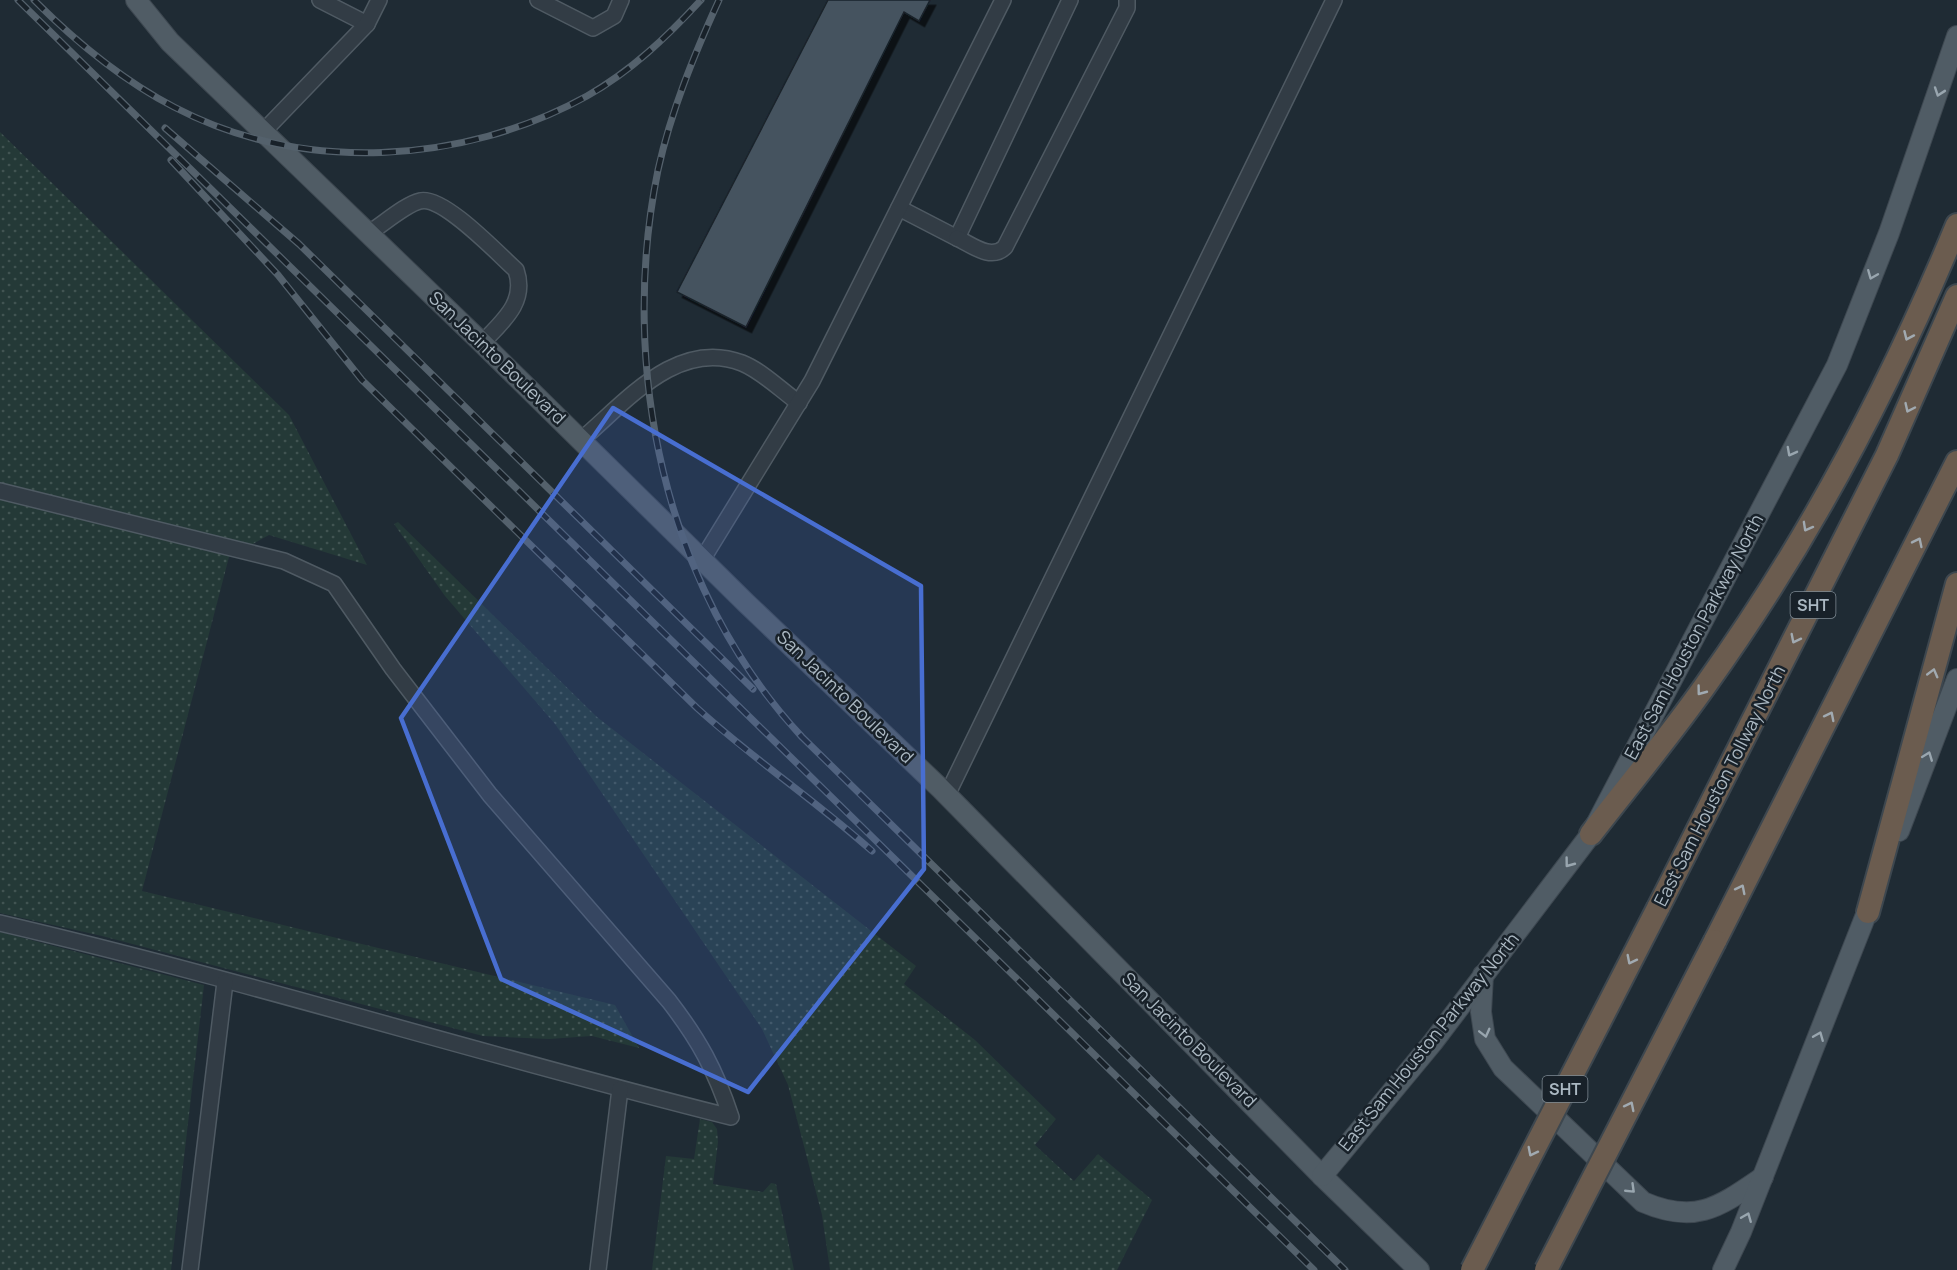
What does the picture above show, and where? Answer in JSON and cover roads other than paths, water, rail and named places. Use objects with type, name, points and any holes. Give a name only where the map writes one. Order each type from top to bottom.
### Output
[{"type":"highway","points":[[1591,834],[1704,687],[1794,551],[1897,360],[1957,225]]},
{"type":"highway","name":"East Sam Houston Tollway North","points":[[1472,1270],[1887,455],[1957,296]]},
{"type":"highway","points":[[1546,1270],[1957,462]]},
{"type":"highway","points":[[1868,912],[1957,584]]},
{"type":"main road","name":"San Jacinto Boulevard","points":[[136,0],[170,42],[947,795],[1322,1176],[1419,1270]]},
{"type":"main road","name":"East Sam Houston Parkway North","points":[[1322,1176],[1433,1042],[1591,834],[1837,365],[1889,232],[1957,36]]},
{"type":"main road","points":[[1723,1270],[1763,1177],[1868,912],[1957,679]]},
{"type":"main road","points":[[1483,975],[1481,1012],[1485,1040],[1503,1068],[1643,1202],[1667,1212],[1695,1212],[1723,1204],[1763,1177]]},
{"type":"street","points":[[320,0],[367,24]]},
{"type":"street","points":[[263,132],[367,24],[379,0]]},
{"type":"street","points":[[538,0],[593,28],[614,16],[621,0]]},
{"type":"street","points":[[702,560],[799,403],[1003,0]]},
{"type":"street","points":[[957,238],[1070,0]]},
{"type":"street","points":[[899,208],[991,254],[1005,247],[1127,8],[1127,0]]},
{"type":"street","points":[[947,795],[1334,0]]},
{"type":"street","points":[[369,233],[420,201],[431,201],[447,209],[516,270],[520,282],[520,295],[510,314],[482,343]]},
{"type":"street","points":[[581,440],[659,374],[682,361],[710,356],[743,364],[799,403]]},
{"type":"street","points":[[0,491],[284,561],[334,584],[393,669],[490,795],[669,1001],[694,1034],[718,1077],[731,1117],[620,1089],[117,951],[0,923]]},
{"type":"street","points":[[190,1270],[225,982]]},
{"type":"street","points":[[598,1270],[620,1089]]},
{"type":"railway","points":[[18,0],[1314,1270]]},
{"type":"railway","points":[[34,0],[100,59],[136,85],[174,107],[223,129],[275,143],[328,151],[382,152],[435,147],[488,136],[539,119],[587,96],[619,76],[675,27],[701,0]]},
{"type":"railway","points":[[719,0],[684,84],[658,170],[647,245],[644,320],[650,397],[663,472],[685,544],[716,614],[755,678],[802,737],[1345,1270]]},
{"type":"railway","points":[[165,128],[299,244],[753,689]]},
{"type":"railway","points":[[171,160],[278,275],[362,380],[697,708],[872,851]]}]
